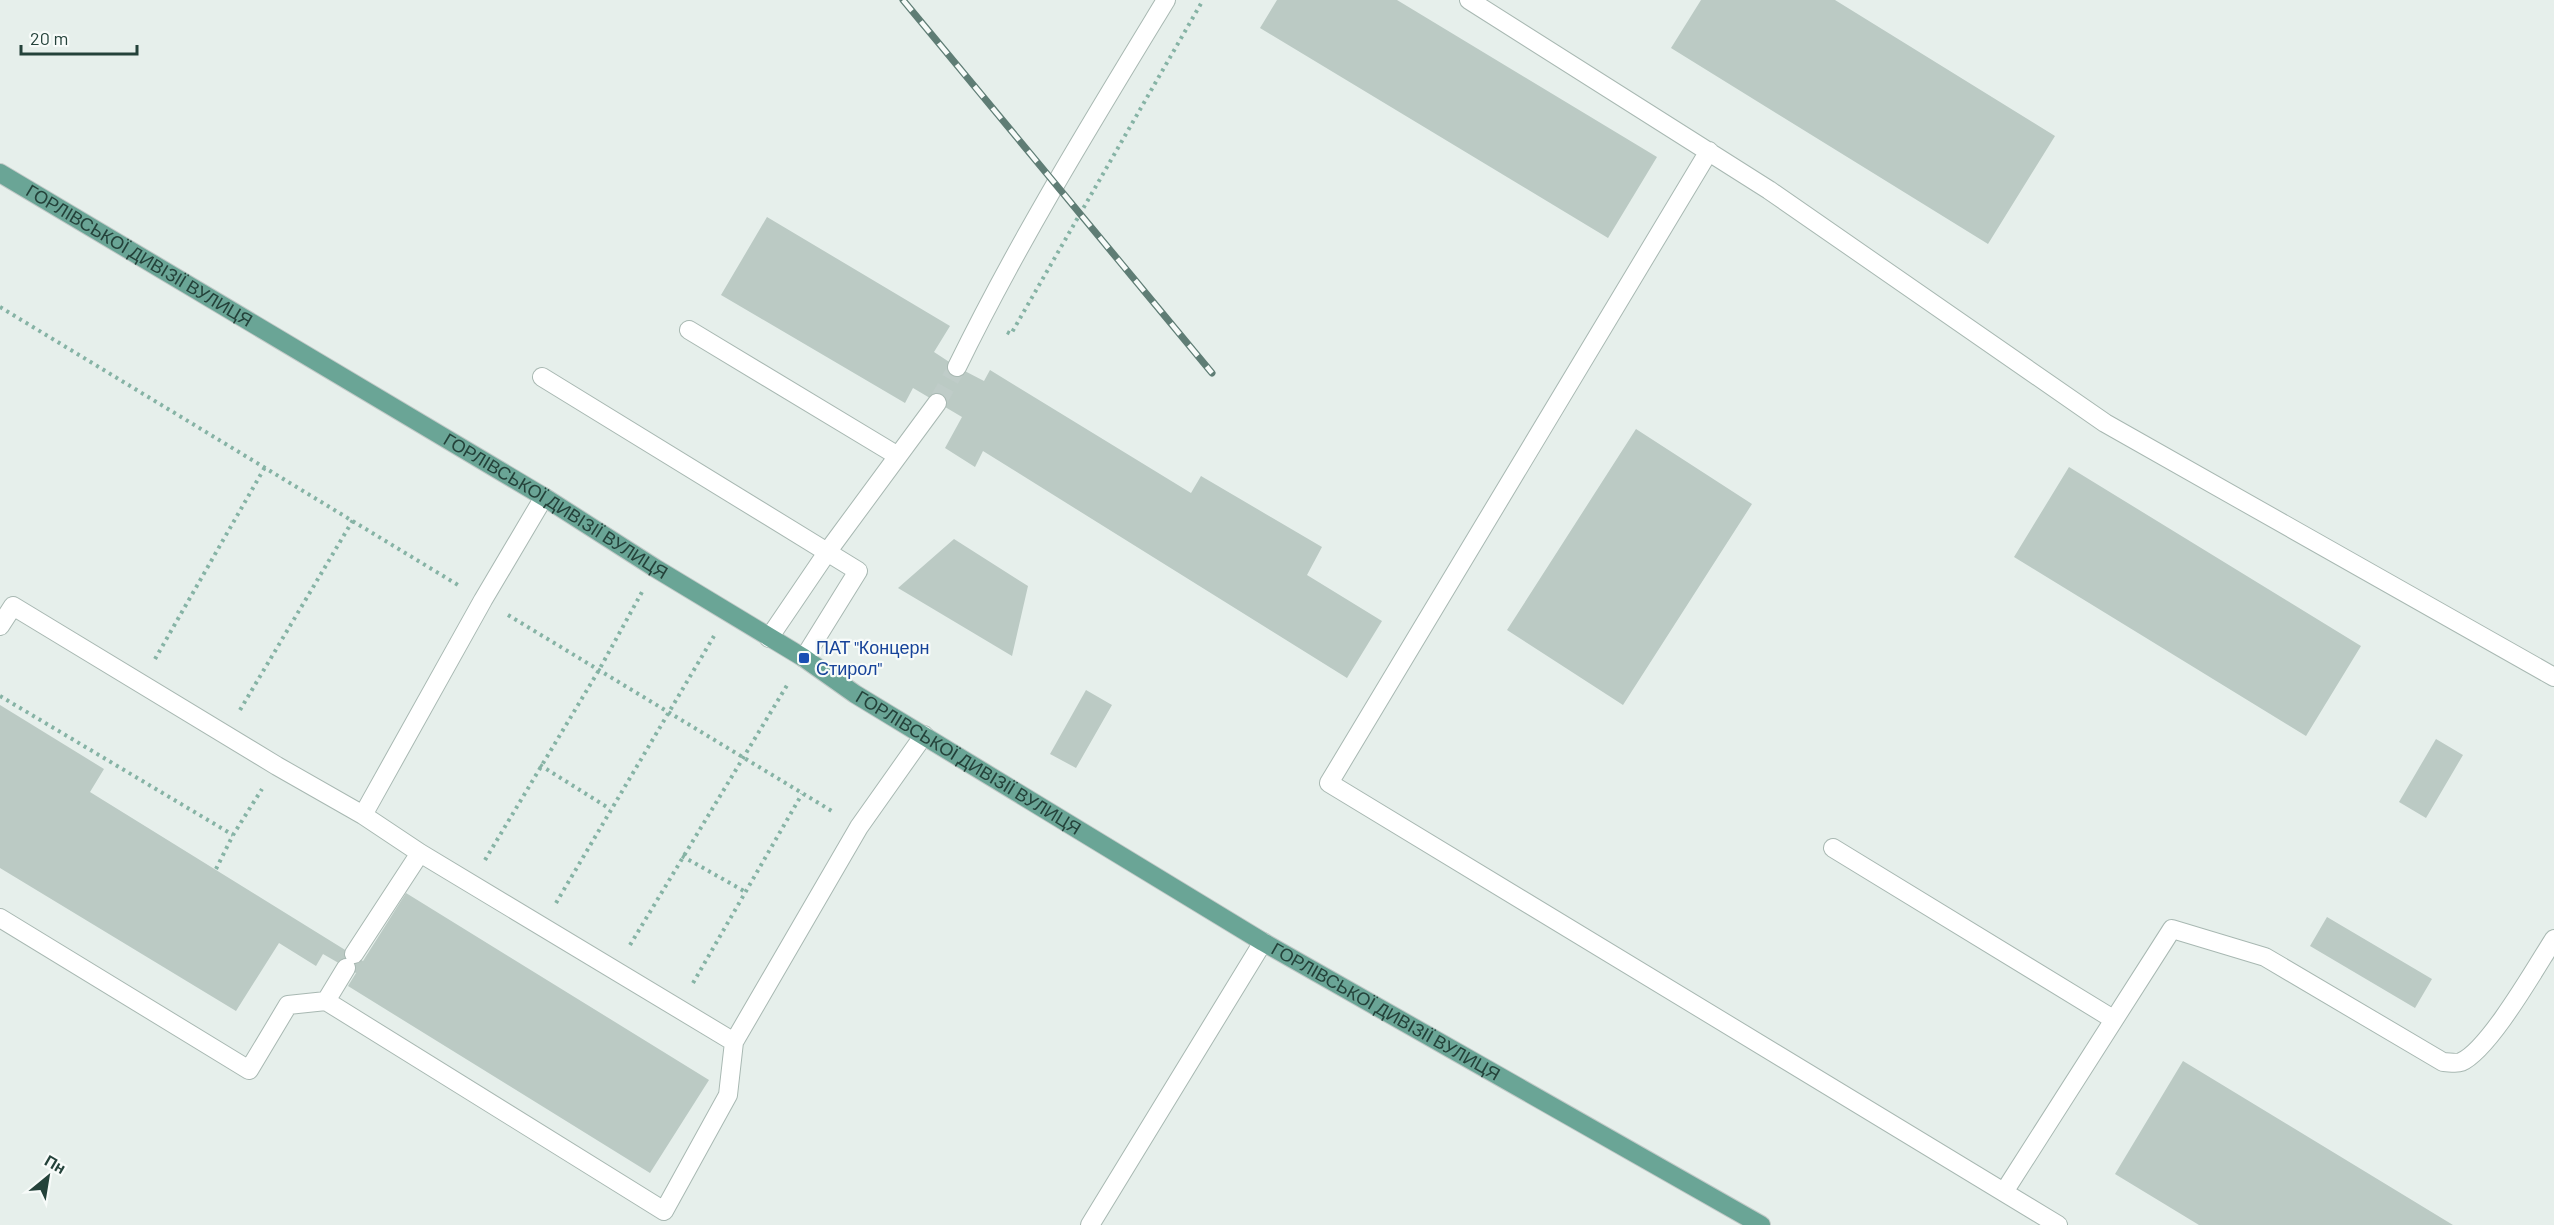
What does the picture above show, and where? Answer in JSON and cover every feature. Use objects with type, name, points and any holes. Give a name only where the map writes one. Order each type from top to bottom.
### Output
[{"type":"main road","name":"ГОРЛІВСЬКОЇ ДИВІЗІЇ ВУЛИЦЯ","points":[[0,173],[544,497],[727,613],[804,658],[855,694],[1263,942],[1761,1225]]},
{"type":"lane","points":[[957,367],[981,317],[1054,184],[1166,0]]},
{"type":"lane","points":[[1469,0],[1709,151],[2105,423],[2554,677]]},
{"type":"lane","points":[[1709,151],[1329,783],[2058,1225]]},
{"type":"lane","points":[[689,330],[898,456]]},
{"type":"lane","points":[[542,377],[858,571],[804,658]]},
{"type":"lane","points":[[769,638],[828,551],[936,403]]},
{"type":"lane","points":[[363,815],[483,600],[544,497]]},
{"type":"lane","points":[[0,626],[13,606],[225,735],[363,815],[420,853],[734,1042]]},
{"type":"lane","points":[[0,918],[249,1070],[288,1005],[326,1001],[664,1211],[728,1095],[734,1042],[859,827],[924,735]]},
{"type":"lane","points":[[1833,848],[2113,1019]]},
{"type":"lane","points":[[326,1001],[420,853]]},
{"type":"lane","points":[[2004,1192],[2172,929],[2265,957],[2443,1062],[2460,1063],[2477,1052],[2490,1036],[2554,939]]},
{"type":"lane","points":[[1090,1225],[1263,942]]},
{"type":"path","points":[[981,317],[1011,334],[1203,0]]},
{"type":"path","points":[[0,307],[859,827]]},
{"type":"path","points":[[141,684],[265,467]]},
{"type":"path","points":[[225,735],[353,520]]},
{"type":"path","points":[[471,884],[540,765],[599,670],[655,568]]},
{"type":"path","points":[[542,927],[727,613]]},
{"type":"path","points":[[615,971],[682,856],[804,658]]},
{"type":"path","points":[[0,696],[233,835]]},
{"type":"path","points":[[540,765],[610,809]]},
{"type":"path","points":[[216,869],[233,835],[277,766]]},
{"type":"path","points":[[678,1009],[802,794]]},
{"type":"path","points":[[682,856],[744,891]]},
{"type":"building","points":[[1277,0],[1397,0],[1657,157],[1608,238],[1260,28]]},
{"type":"building","points":[[1701,0],[1835,0],[2055,136],[1988,244],[1671,48]]},
{"type":"building","points":[[767,217],[950,326],[934,352],[957,367],[984,381],[990,370],[1191,493],[1201,476],[1322,547],[1307,575],[1382,621],[1347,678],[983,451],[975,467],[945,448],[962,417],[913,388],[905,403],[721,295]]},
{"type":"building","points":[[1636,429],[1752,504],[1623,705],[1507,630]]},
{"type":"building","points":[[2069,467],[2361,646],[2306,736],[2014,557]]},
{"type":"building","points":[[954,539],[1028,586],[1012,656],[898,588]]},
{"type":"building","points":[[1086,690],[1112,705],[1076,768],[1050,754]]},
{"type":"building","points":[[0,705],[104,769],[90,792],[363,961],[406,893],[709,1080],[650,1173],[348,986],[356,973],[323,954],[316,966],[279,943],[236,1011],[0,868]]},
{"type":"building","points":[[2436,739],[2463,755],[2426,818],[2399,802]]},
{"type":"building","points":[[2327,917],[2432,979],[2415,1008],[2310,946]]},
{"type":"building","points":[[2183,1061],[2453,1225],[2199,1225],[2115,1174]]},
{"type":"tunnel","points":[[937,403],[957,367]]},
{"type":"railway","points":[[903,0],[1212,373]]},
{"type":"place","name":"ПАТ \"Концерн Стирол\"","points":[[804,658]]}]
